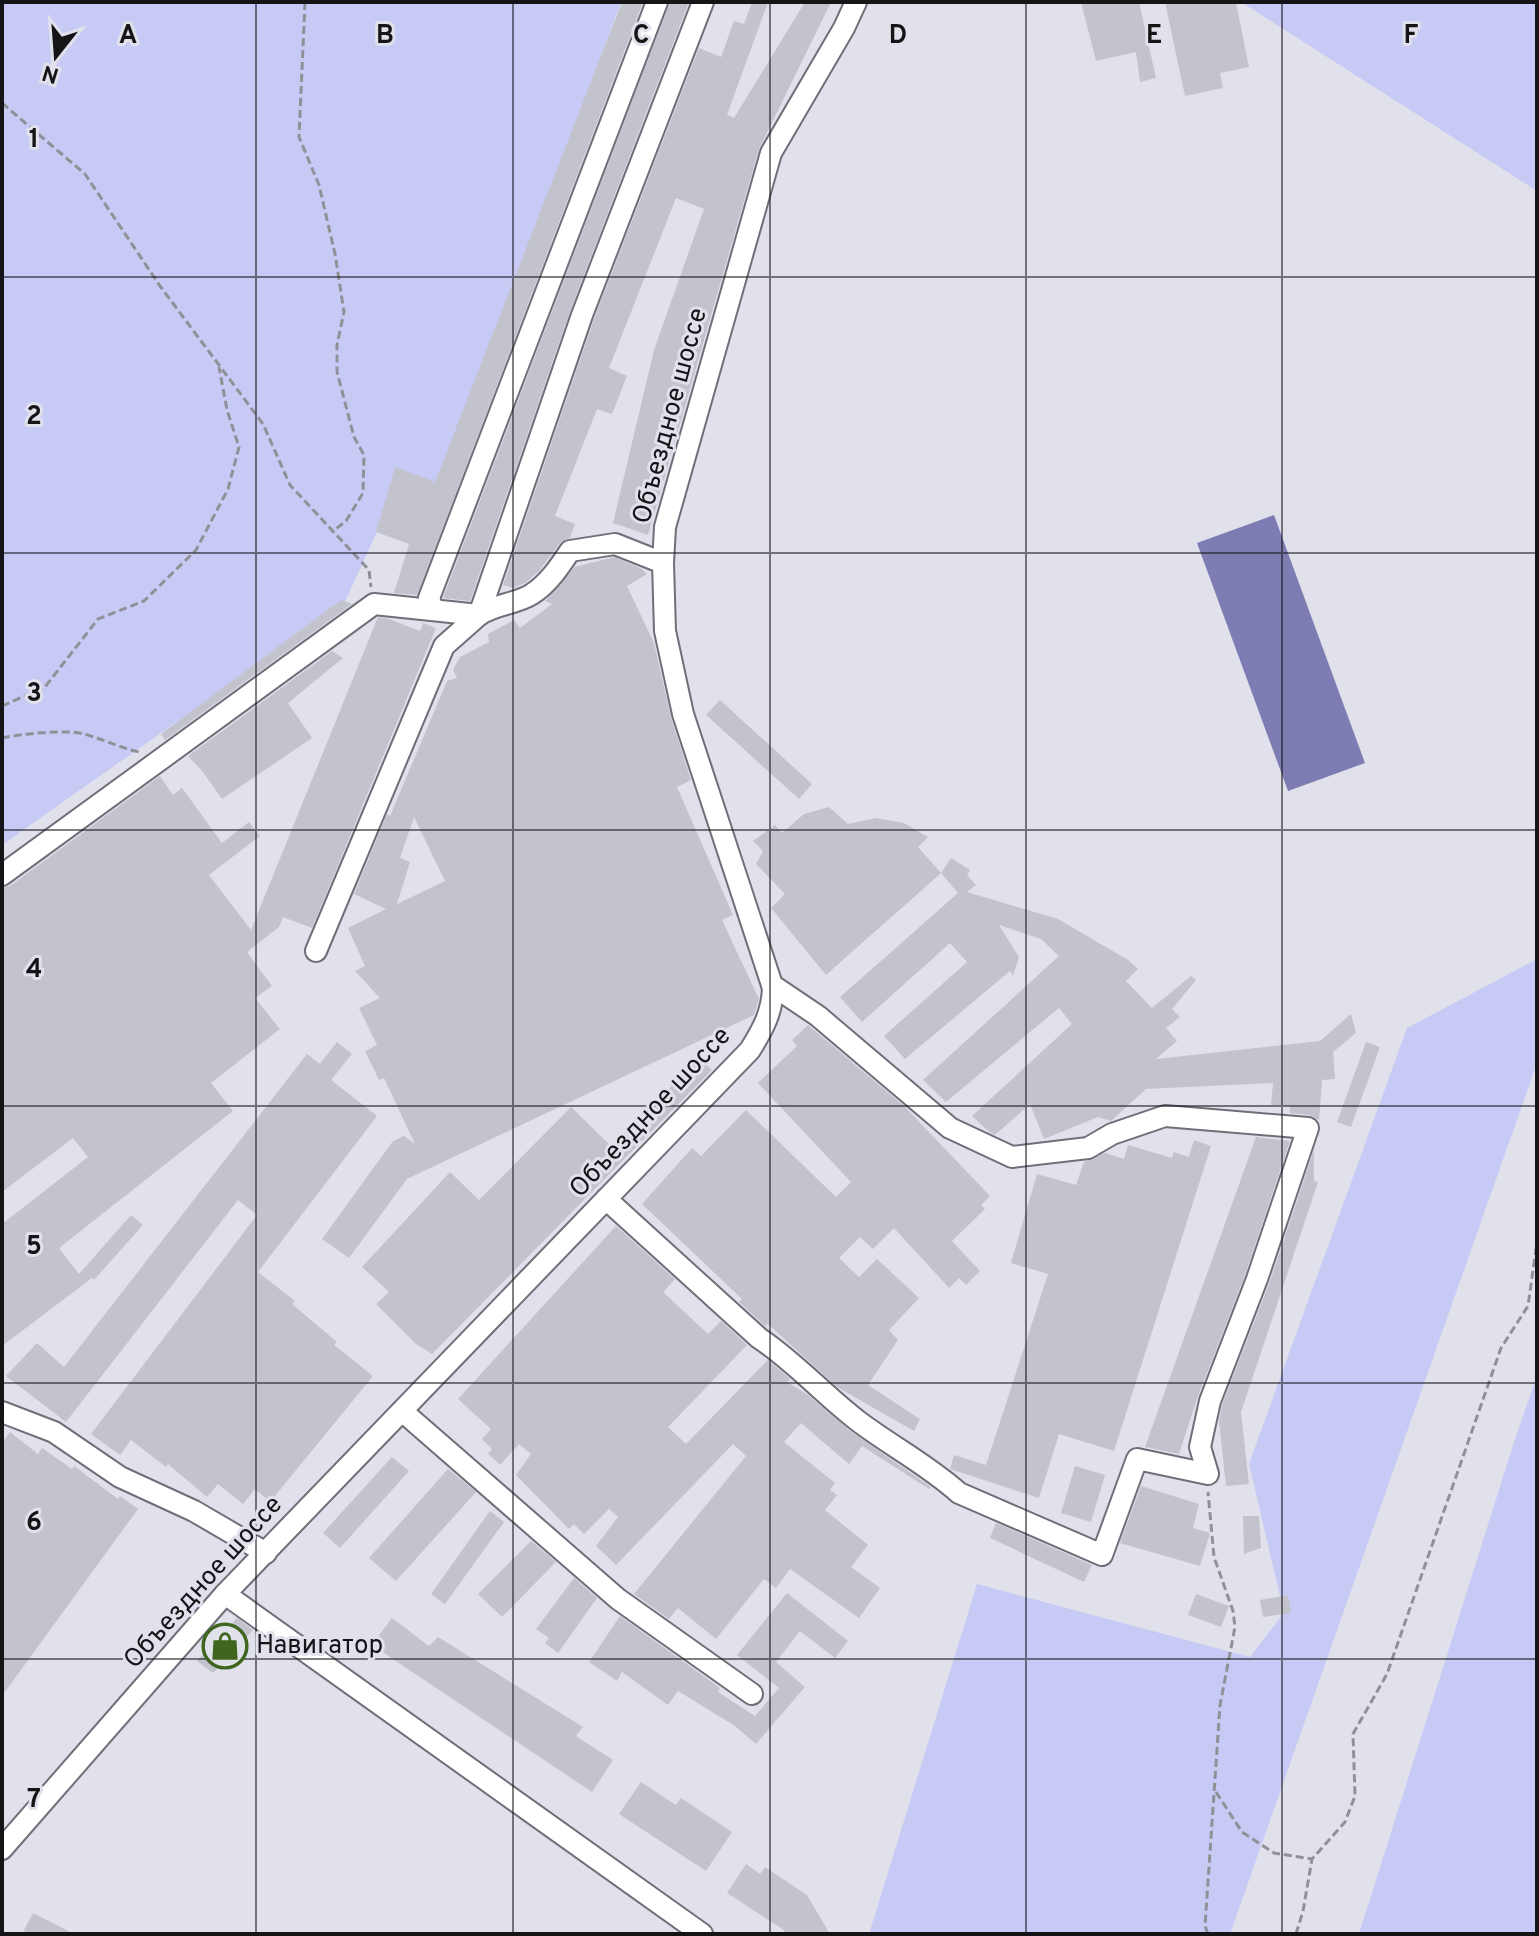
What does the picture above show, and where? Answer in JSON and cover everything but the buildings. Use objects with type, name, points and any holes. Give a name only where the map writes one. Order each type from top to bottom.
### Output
[{"type":"street","points":[[433,610],[429,598],[657,2]]},
{"type":"street","points":[[479,615],[582,315],[703,2]]},
{"type":"street","name":"Объездное шоссе","points":[[2,1849],[225,1594],[750,1050],[766,1025],[772,1007],[772,985],[683,714],[665,631],[665,527],[771,153],[856,2]]},
{"type":"street","points":[[316,951],[444,646],[489,608],[531,595],[557,571],[570,551],[615,544],[663,563]]},
{"type":"street","points":[[2,875],[374,604],[479,615]]},
{"type":"street","points":[[606,1199],[759,1338],[780,1352],[852,1416],[959,1493],[1102,1555],[1137,1459],[1208,1474],[1200,1447],[1210,1401],[1257,1279],[1308,1128],[1165,1116],[1112,1134],[1088,1148],[1012,1157],[950,1128],[818,1016],[772,985]]},
{"type":"street","points":[[402,1411],[618,1599],[752,1694]]},
{"type":"street","points":[[2,1412],[54,1432],[120,1477],[194,1511],[266,1553]]},
{"type":"street","points":[[225,1594],[702,1934]]},
{"type":"path","points":[[305,2],[299,137],[319,185],[335,254],[344,312],[337,345],[337,372],[354,437],[364,455],[363,493],[346,521],[333,531]]},
{"type":"path","points":[[2,103],[85,174],[160,286],[263,424],[290,485],[369,570],[374,604]]},
{"type":"path","points":[[2,706],[45,687],[98,619],[144,601],[196,550],[228,489],[239,447],[227,410],[218,363]]},
{"type":"path","points":[[2,738],[19,734],[82,733],[114,746],[163,759]]},
{"type":"path","points":[[1296,1934],[1312,1859],[1345,1822],[1355,1796],[1353,1734],[1387,1674],[1501,1348],[1528,1306],[1537,1242]]},
{"type":"path","points":[[1208,1474],[1214,1557],[1233,1611],[1235,1627],[1220,1705],[1205,1926],[1208,1934]]},
{"type":"path","points":[[1215,1789],[1242,1832],[1274,1853],[1312,1859]]},
{"type":"shaded area","points":[[2,2],[621,2],[446,476],[386,512],[344,604],[2,845]]},
{"type":"shaded area","points":[[1241,2],[1537,2],[1537,191]]},
{"type":"shaded area","points":[[1274,515],[1365,763],[1288,791],[1197,543]]},
{"type":"shaded area","points":[[1537,959],[1537,1063],[1230,1934],[869,1934],[977,1584],[1250,1657],[1284,1613],[1249,1464],[1407,1028]]},
{"type":"shaded area","points":[[1537,1376],[1537,1934],[1359,1934],[1515,1439]]},
{"type":"place","name":"Навигатор","points":[[225,1646]]}]
